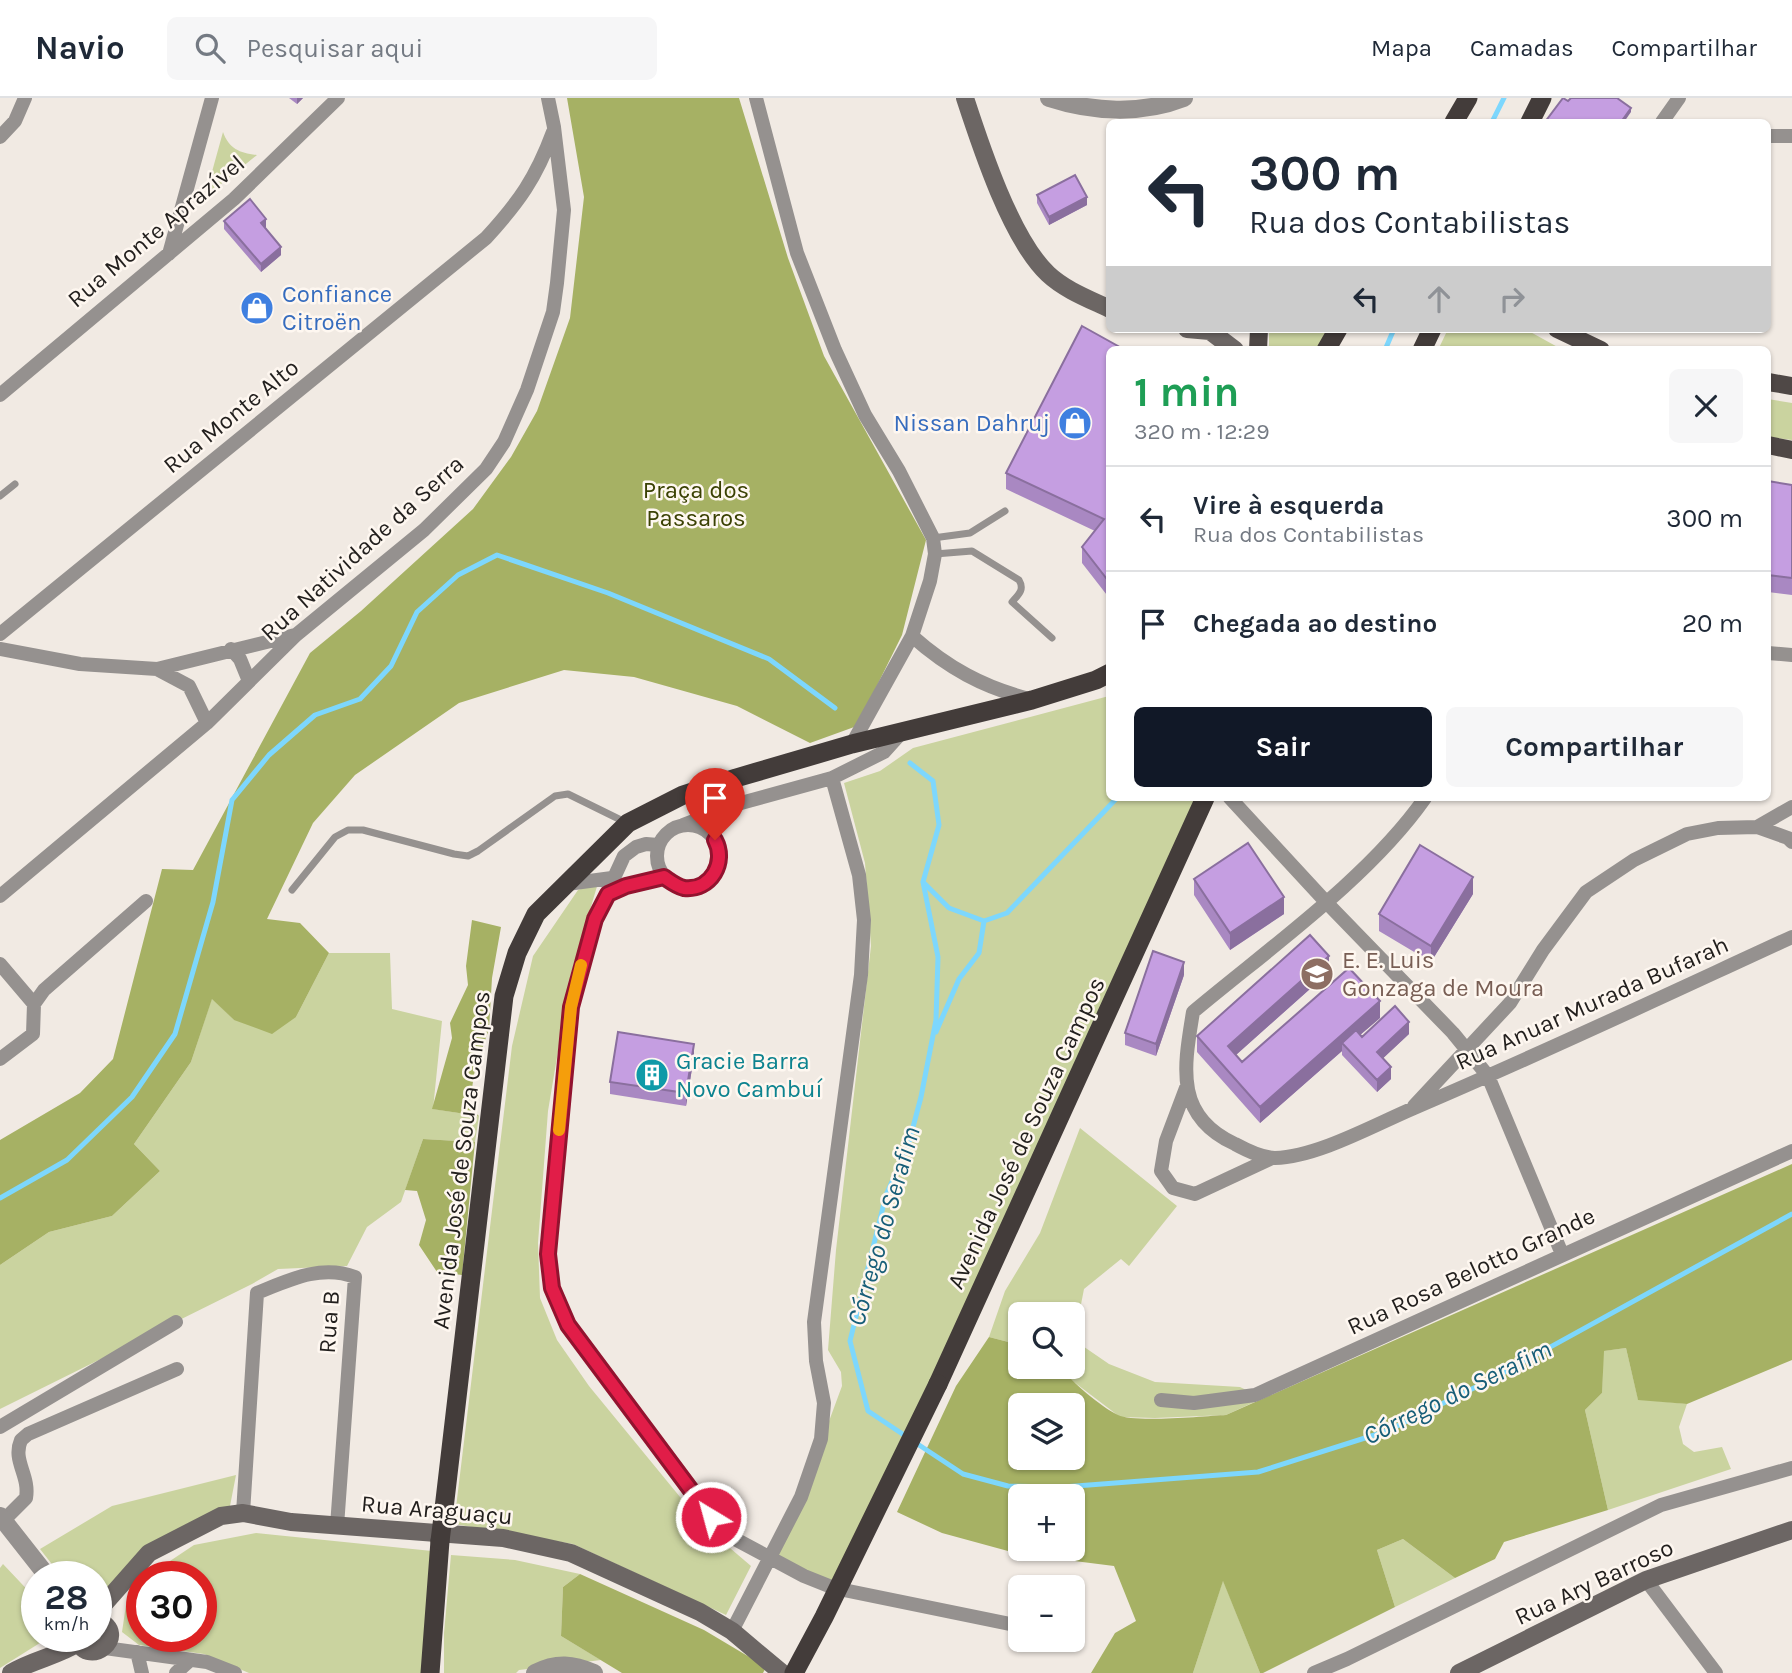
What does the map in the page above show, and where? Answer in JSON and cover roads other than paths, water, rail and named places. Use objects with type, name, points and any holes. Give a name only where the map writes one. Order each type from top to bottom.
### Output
[{"type":"highway","points":[[1456,119],[1468,98]]},
{"type":"highway","points":[[1532,119],[1542,98]]},
{"type":"highway","name":"Avenida José de Souza Campos","points":[[430,1673],[440,1541],[504,996],[517,953],[536,914],[628,823],[683,795],[852,744],[1032,700],[1106,675]]},
{"type":"highway","name":"Avenida José de Souza Campos","points":[[793,1673],[824,1617],[938,1384],[1204,801]]},
{"type":"main road","points":[[965,98],[1005,206],[1029,248],[1048,274],[1072,292],[1106,307]]},
{"type":"main road","points":[[1215,333],[1230,346]]},
{"type":"main road","points":[[1566,333],[1593,346]]},
{"type":"main road","points":[[1771,382],[1792,386]]},
{"type":"main road","points":[[1771,446],[1792,450]]},
{"type":"main road","name":"Rua Araguaçu","points":[[112,1595],[149,1553],[221,1516],[243,1513],[291,1522],[503,1538],[571,1553],[687,1606],[732,1631],[782,1673]]},
{"type":"main road","name":"Rua Ary Barroso","points":[[1459,1673],[1646,1580],[1790,1533]]},
{"type":"main road","points":[[11,1673],[59,1652]]},
{"type":"street","points":[[0,137],[15,121],[25,98]]},
{"type":"street","points":[[169,254],[212,98]]},
{"type":"street","name":"Rua Monte Aprazível","points":[[0,395],[234,199],[338,98]]},
{"type":"street","points":[[548,98],[554,127]]},
{"type":"street","points":[[755,98],[797,253],[835,350],[865,415],[899,471],[933,538],[934,554],[930,581],[912,636],[852,744]]},
{"type":"street","points":[[1049,98],[1111,110],[1158,106],[1177,99]]},
{"type":"street","points":[[1663,119],[1679,98]]},
{"type":"street","name":"Rua Natividade da Serra","points":[[0,896],[207,723],[296,635],[424,530],[486,469],[504,442],[527,390],[552,312],[562,247],[564,210],[554,127]]},
{"type":"street","name":"Rua Monte Alto","points":[[0,634],[486,238],[527,189],[541,164],[554,127]]},
{"type":"street","points":[[1771,136],[1792,136]]},
{"type":"street","points":[[0,649],[80,664],[157,669],[296,635]]},
{"type":"street","points":[[912,636],[959,672],[1008,694],[1032,700]]},
{"type":"street","points":[[231,649],[240,659],[249,681]]},
{"type":"street","points":[[1771,653],[1792,655]]},
{"type":"street","points":[[157,669],[189,686],[207,723]]},
{"type":"street","points":[[683,825],[698,826],[708,832],[718,845],[720,856],[714,874],[706,882],[687,888],[676,886],[664,877],[658,867],[658,845],[672,829],[741,803],[832,778],[884,752],[903,731]]},
{"type":"street","points":[[732,1631],[801,1497],[821,1439],[824,1403],[816,1361],[814,1322],[861,975],[864,920],[859,875],[832,778]]},
{"type":"street","points":[[1233,801],[1453,1033],[1488,1076],[1562,1254]]},
{"type":"street","name":"Rua Anuar Murada Bufarah","points":[[1423,801],[1393,838],[1326,902],[1192,1012],[1186,1052],[1186,1088],[1197,1115],[1218,1137],[1248,1151],[1272,1158],[1308,1153],[1488,1076],[1792,937]]},
{"type":"street","points":[[708,832],[741,803]]},
{"type":"street","points":[[1757,827],[1792,807]]},
{"type":"street","points":[[1757,827],[1788,838],[1792,842]]},
{"type":"street","name":"Rua Anuar Murada Bufarah","points":[[1411,1109],[1510,1003],[1550,939],[1586,892],[1634,860],[1687,834],[1718,828],[1757,827]]},
{"type":"street","points":[[658,845],[636,847],[624,856],[612,878],[608,894],[595,919],[571,1007],[548,1254],[552,1288],[568,1325],[711,1517],[735,1539],[770,1559],[834,1588],[1008,1624]]},
{"type":"street","points":[[608,894],[626,886],[664,877]]},
{"type":"street","points":[[567,884],[612,878]]},
{"type":"street","points":[[0,1059],[33,1034],[34,1004],[44,990],[146,901]]},
{"type":"street","points":[[0,964],[34,1004]]},
{"type":"street","points":[[1186,1088],[1166,1141],[1161,1171],[1173,1188],[1195,1194],[1272,1158]]},
{"type":"street","name":"Rua Rosa Belotto Grande","points":[[1161,1399],[1194,1403],[1255,1395],[1792,1150]]},
{"type":"street","name":"Rua B","points":[[243,1513],[257,1293],[296,1277],[327,1271],[343,1272],[355,1277],[337,1526]]},
{"type":"street","points":[[0,1427],[176,1322]]},
{"type":"street","points":[[36,1561],[2,1518],[26,1498],[27,1479],[18,1457],[21,1440],[29,1434],[177,1369]]},
{"type":"street","points":[[1314,1673],[1661,1504],[1792,1468]]},
{"type":"street","points":[[1646,1580],[1716,1673]]},
{"type":"street","points":[[142,1673],[137,1652],[207,1662],[235,1673]]},
{"type":"street","points":[[176,1673],[190,1660]]},
{"type":"street","points":[[535,1673],[568,1664],[594,1673]]},
{"type":"lane","points":[[0,496],[15,484]]},
{"type":"lane","points":[[933,538],[970,533],[1005,511]]},
{"type":"lane","points":[[970,533],[972,551]]},
{"type":"lane","points":[[934,554],[972,551],[1019,580],[1021,591],[1012,603],[1052,638]]},
{"type":"lane","points":[[292,890],[335,836],[348,830],[363,830],[468,856],[555,796],[568,794],[628,823]]},
{"type":"waterway","points":[[1494,119],[1504,98]]},
{"type":"waterway","points":[[1387,346],[1392,333]]},
{"type":"waterway","points":[[0,1198],[67,1160],[132,1097],[175,1034],[213,902],[232,800],[269,755],[315,715],[360,699],[391,666],[417,612],[458,575],[497,555],[608,593],[769,659],[835,708]]},
{"type":"waterway","name":"Córrego do Serafim","points":[[907,1437],[868,1411],[850,1341],[886,1195],[908,1146],[936,1020],[938,957],[923,882],[939,825],[933,781],[910,763]]},
{"type":"waterway","points":[[923,882],[949,908],[984,921],[1007,913],[1114,801]]},
{"type":"waterway","name":"Córrego do Serafim","points":[[936,1032],[959,979],[979,953],[984,921]]},
{"type":"waterway","name":"Córrego do Serafim","points":[[916,1443],[963,1474],[1008,1486],[1063,1487],[1258,1472],[1387,1431],[1494,1378],[1792,1214]]},
{"type":"place","name":"Confiance Citroën","points":[[257,308]]},
{"type":"place","name":"Nissan Dahruj","points":[[1075,423]]},
{"type":"place","name":"E. E. Luis Gonzaga de Moura","points":[[1317,974]]},
{"type":"place","name":"Gracie Barra Novo Cambuí","points":[[652,1075]]},
{"type":"park label","name":"Praça dos Passaros","points":[[696,504]]}]
